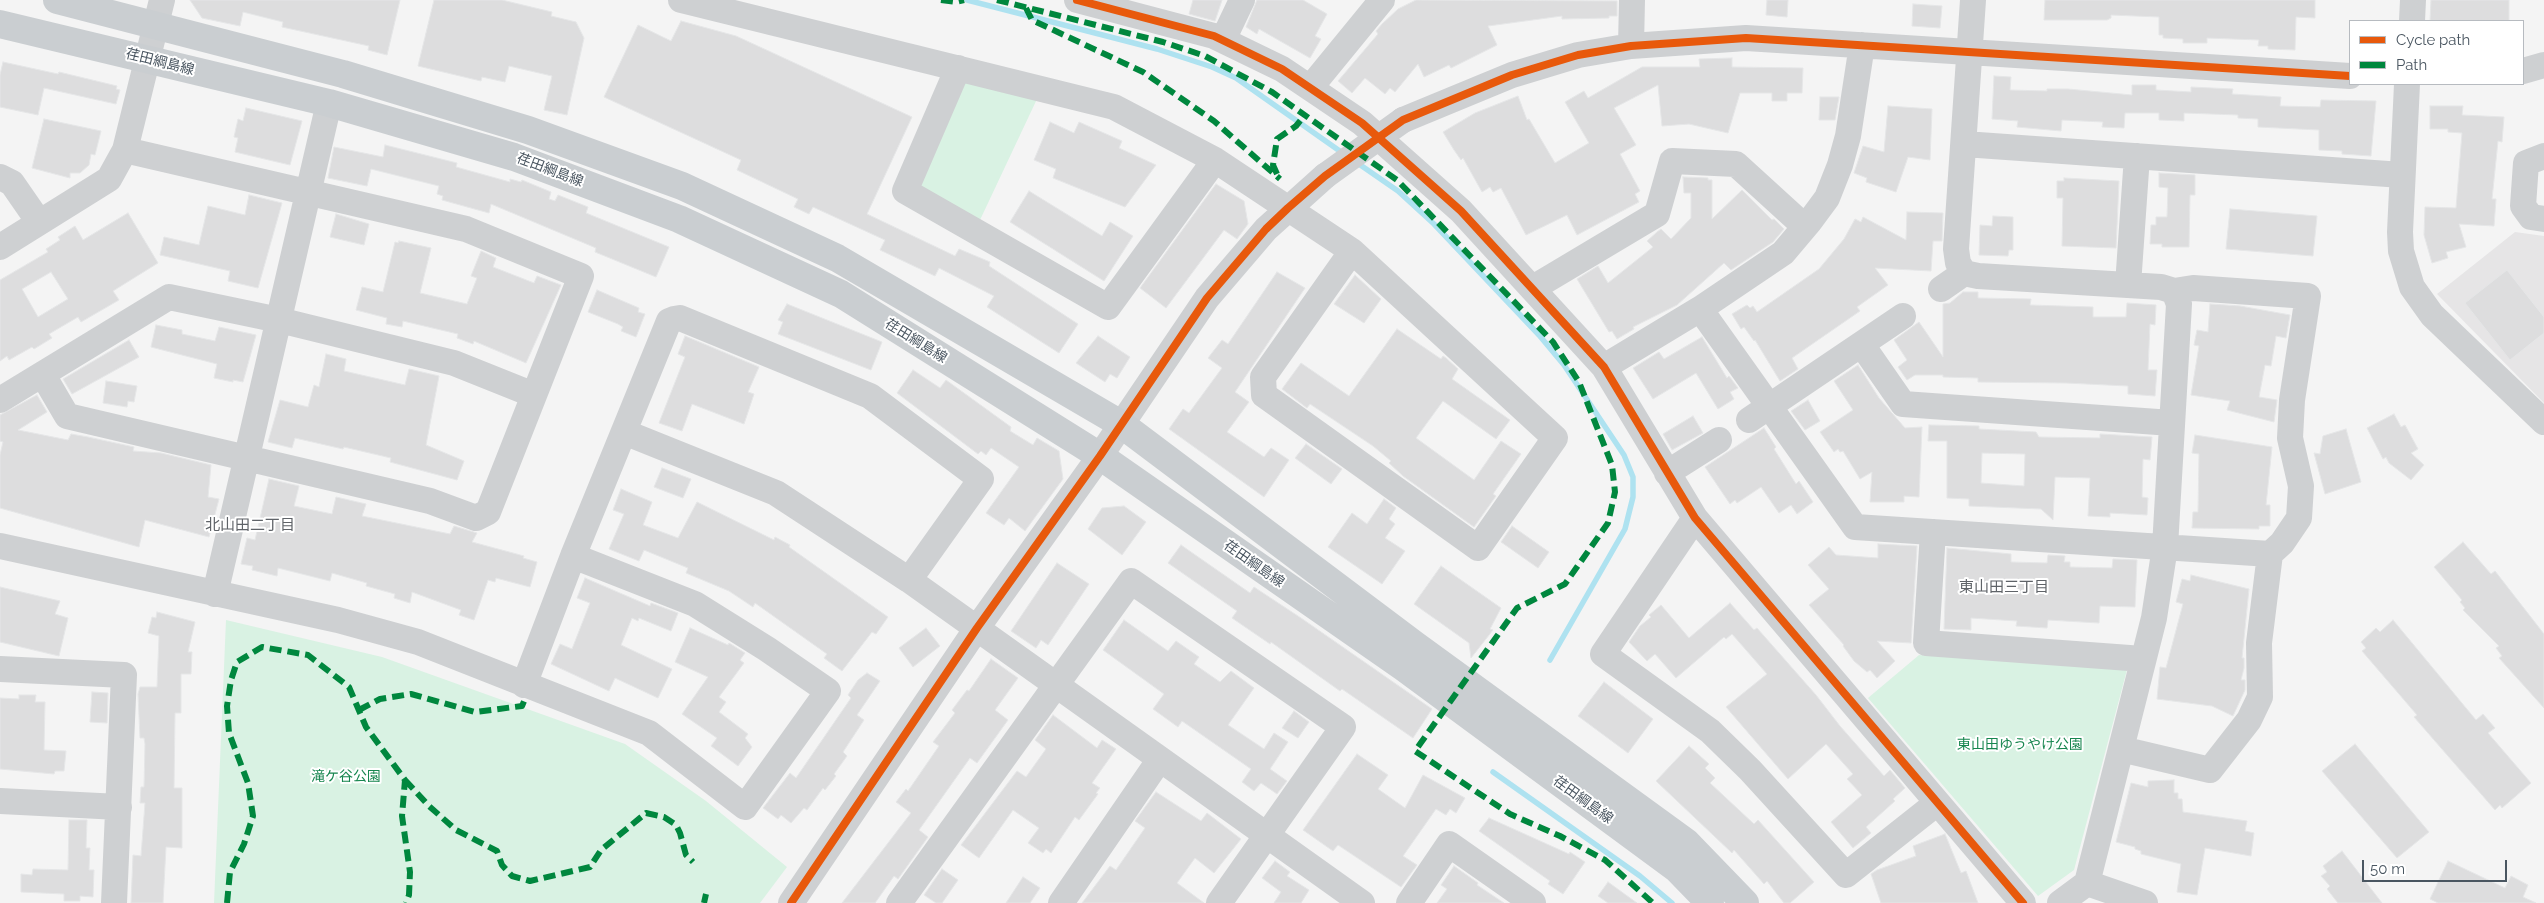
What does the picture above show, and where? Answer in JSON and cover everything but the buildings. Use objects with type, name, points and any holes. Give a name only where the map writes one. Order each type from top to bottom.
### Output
[{"type":"main road","name":"荏田綱島線","points":[[58,0],[160,13],[343,74],[528,130],[682,186],[837,258],[1121,424],[1415,645],[1686,842],[1745,903]]},
{"type":"main road","name":"荏田綱島線","points":[[0,24],[329,103],[514,157],[679,219],[840,294],[1100,456],[1403,667],[1677,869],[1710,903]]},
{"type":"street","points":[[681,0],[1114,107],[1216,160],[1352,251],[1555,438],[1478,548],[1264,395],[1264,377],[1352,251]]},
{"type":"street","points":[[1079,0],[1223,40],[1282,68],[1362,123],[1461,211],[1604,367],[1695,518],[2023,903]]},
{"type":"street","points":[[1223,40],[1242,0]]},
{"type":"street","points":[[1631,46],[1632,0]]},
{"type":"street","points":[[1964,273],[1958,263],[1956,249],[1973,0]]},
{"type":"street","points":[[2412,20],[2413,0]]},
{"type":"street","points":[[1310,88],[1374,2]]},
{"type":"street","points":[[0,247],[108,179],[125,150],[160,13]]},
{"type":"street","points":[[791,903],[977,628],[1100,456],[1207,298],[1266,229],[1288,208],[1325,176],[1403,120],[1512,75],[1578,55],[1631,46],[1746,38],[2349,76]]},
{"type":"street","points":[[1604,367],[1700,309],[1782,253],[1827,198],[1840,165],[1848,136],[1862,45]]},
{"type":"street","points":[[2524,71],[2544,65]]},
{"type":"street","points":[[958,68],[905,191],[1108,307],[1216,160]]},
{"type":"street","points":[[2407,85],[2402,175],[2401,251],[2412,287],[2432,315],[2544,422]]},
{"type":"street","points":[[215,594],[329,103]]},
{"type":"street","points":[[1964,144],[2402,175]]},
{"type":"street","points":[[43,375],[67,416],[246,456],[430,501],[476,518],[488,512],[581,276],[466,229],[125,150]]},
{"type":"street","points":[[2128,285],[2137,156]]},
{"type":"street","points":[[2544,156],[2526,162],[2523,206],[2531,217],[2544,219]]},
{"type":"street","points":[[1533,288],[1658,214],[1672,161],[1736,164],[1804,226]]},
{"type":"street","points":[[0,178],[12,184],[39,222]]},
{"type":"street","points":[[1941,289],[1964,273],[1978,276],[2128,285],[2174,291],[2193,288],[2308,296],[2292,400],[2290,438],[2301,486],[2299,518],[2282,543],[2270,554],[2259,643],[2260,697],[2248,720],[2210,770],[2121,749]]},
{"type":"street","points":[[2060,903],[2087,883],[2154,618],[2165,547],[2179,304],[2174,291]]},
{"type":"street","points":[[0,400],[170,297],[279,320],[454,363],[534,395]]},
{"type":"street","points":[[1700,309],[1759,414],[1854,527],[2270,554]]},
{"type":"street","points":[[1759,414],[1903,316]]},
{"type":"street","points":[[524,685],[669,321],[680,318],[870,396],[981,479],[909,580]]},
{"type":"street","points":[[1862,345],[1903,404],[2172,423]]},
{"type":"street","points":[[624,432],[776,493],[909,580],[1266,834],[1333,895],[1362,903]]},
{"type":"street","points":[[1667,473],[1720,440]]},
{"type":"street","points":[[1695,518],[1603,654],[1710,732],[1750,770],[1846,874],[1937,802]]},
{"type":"street","points":[[1933,532],[1926,643],[2144,659]]},
{"type":"street","points":[[0,546],[338,620],[418,642],[649,733],[745,807],[828,692],[767,649],[695,604],[574,556]]},
{"type":"street","points":[[899,903],[1054,685],[1131,581],[1343,727],[1218,903]]},
{"type":"street","points":[[0,668],[124,675],[114,903]]},
{"type":"street","points":[[1061,903],[1160,759]]},
{"type":"street","points":[[0,801],[119,807]]},
{"type":"street","points":[[1409,903],[1449,844],[1533,903]]},
{"type":"street","points":[[2087,883],[2145,903]]},
{"type":"shaded area","points":[[2515,232],[2544,236],[2544,403],[2437,294]]},
{"type":"green space","points":[[966,80],[1037,99],[980,220],[916,185]]},
{"type":"green space","name":"滝ケ谷公園","points":[[226,620],[382,657],[625,744],[706,801],[787,867],[760,903],[214,903]]},
{"type":"green space","name":"東山田ゆうやけ公園","points":[[1919,655],[2128,666],[2074,870],[2038,896],[1868,698]]},
{"type":"waterway","points":[[967,0],[1157,49],[1212,67],[1236,78],[1344,154]]},
{"type":"waterway","points":[[1356,162],[1398,191],[1434,224],[1539,335],[1564,365],[1624,455],[1633,477],[1633,497],[1625,529],[1550,660]]},
{"type":"waterway","points":[[1493,772],[1640,876],[1672,903]]},
{"type":"marked path","points":[[941,0],[956,2],[964,0]]},
{"type":"marked path","points":[[997,0],[1163,42],[1205,56],[1272,92],[1397,180],[1553,342],[1579,382],[1612,465],[1615,492],[1608,523],[1565,584],[1517,608],[1415,751],[1510,814],[1560,836],[1605,860],[1653,903]]},
{"type":"marked path","points":[[1026,8],[1032,20],[1143,72],[1214,121],[1280,179]]},
{"type":"marked path","points":[[1277,174],[1273,165],[1277,139],[1296,126],[1305,115]]},
{"type":"marked path","points":[[227,903],[230,872],[244,844],[253,816],[248,783],[229,733],[227,706],[231,680],[237,662],[262,647],[308,655],[349,687],[366,727],[405,780],[402,816],[410,872],[409,895],[406,903]]},
{"type":"marked path","points":[[359,710],[380,699],[411,694],[475,712],[522,706],[525,699]]},
{"type":"marked path","points":[[405,780],[429,806],[456,830],[497,851],[502,865],[512,876],[530,881],[590,867],[601,850],[646,813],[664,817],[676,825],[686,855],[693,862]]},
{"type":"marked path","points":[[704,903],[706,894]]},
{"type":"cycle path","points":[[1077,0],[1214,36],[1282,69],[1362,123],[1461,211],[1604,367],[1695,518],[2023,903]]},
{"type":"cycle path","points":[[791,903],[977,628],[1100,456],[1207,298],[1266,229],[1288,208],[1325,176],[1403,120],[1512,75],[1578,55],[1631,46],[1746,38],[2349,76]]},
{"type":"district","name":"北山田二丁目","points":[[250,525]]},
{"type":"district","name":"東山田三丁目","points":[[2004,587]]}]
